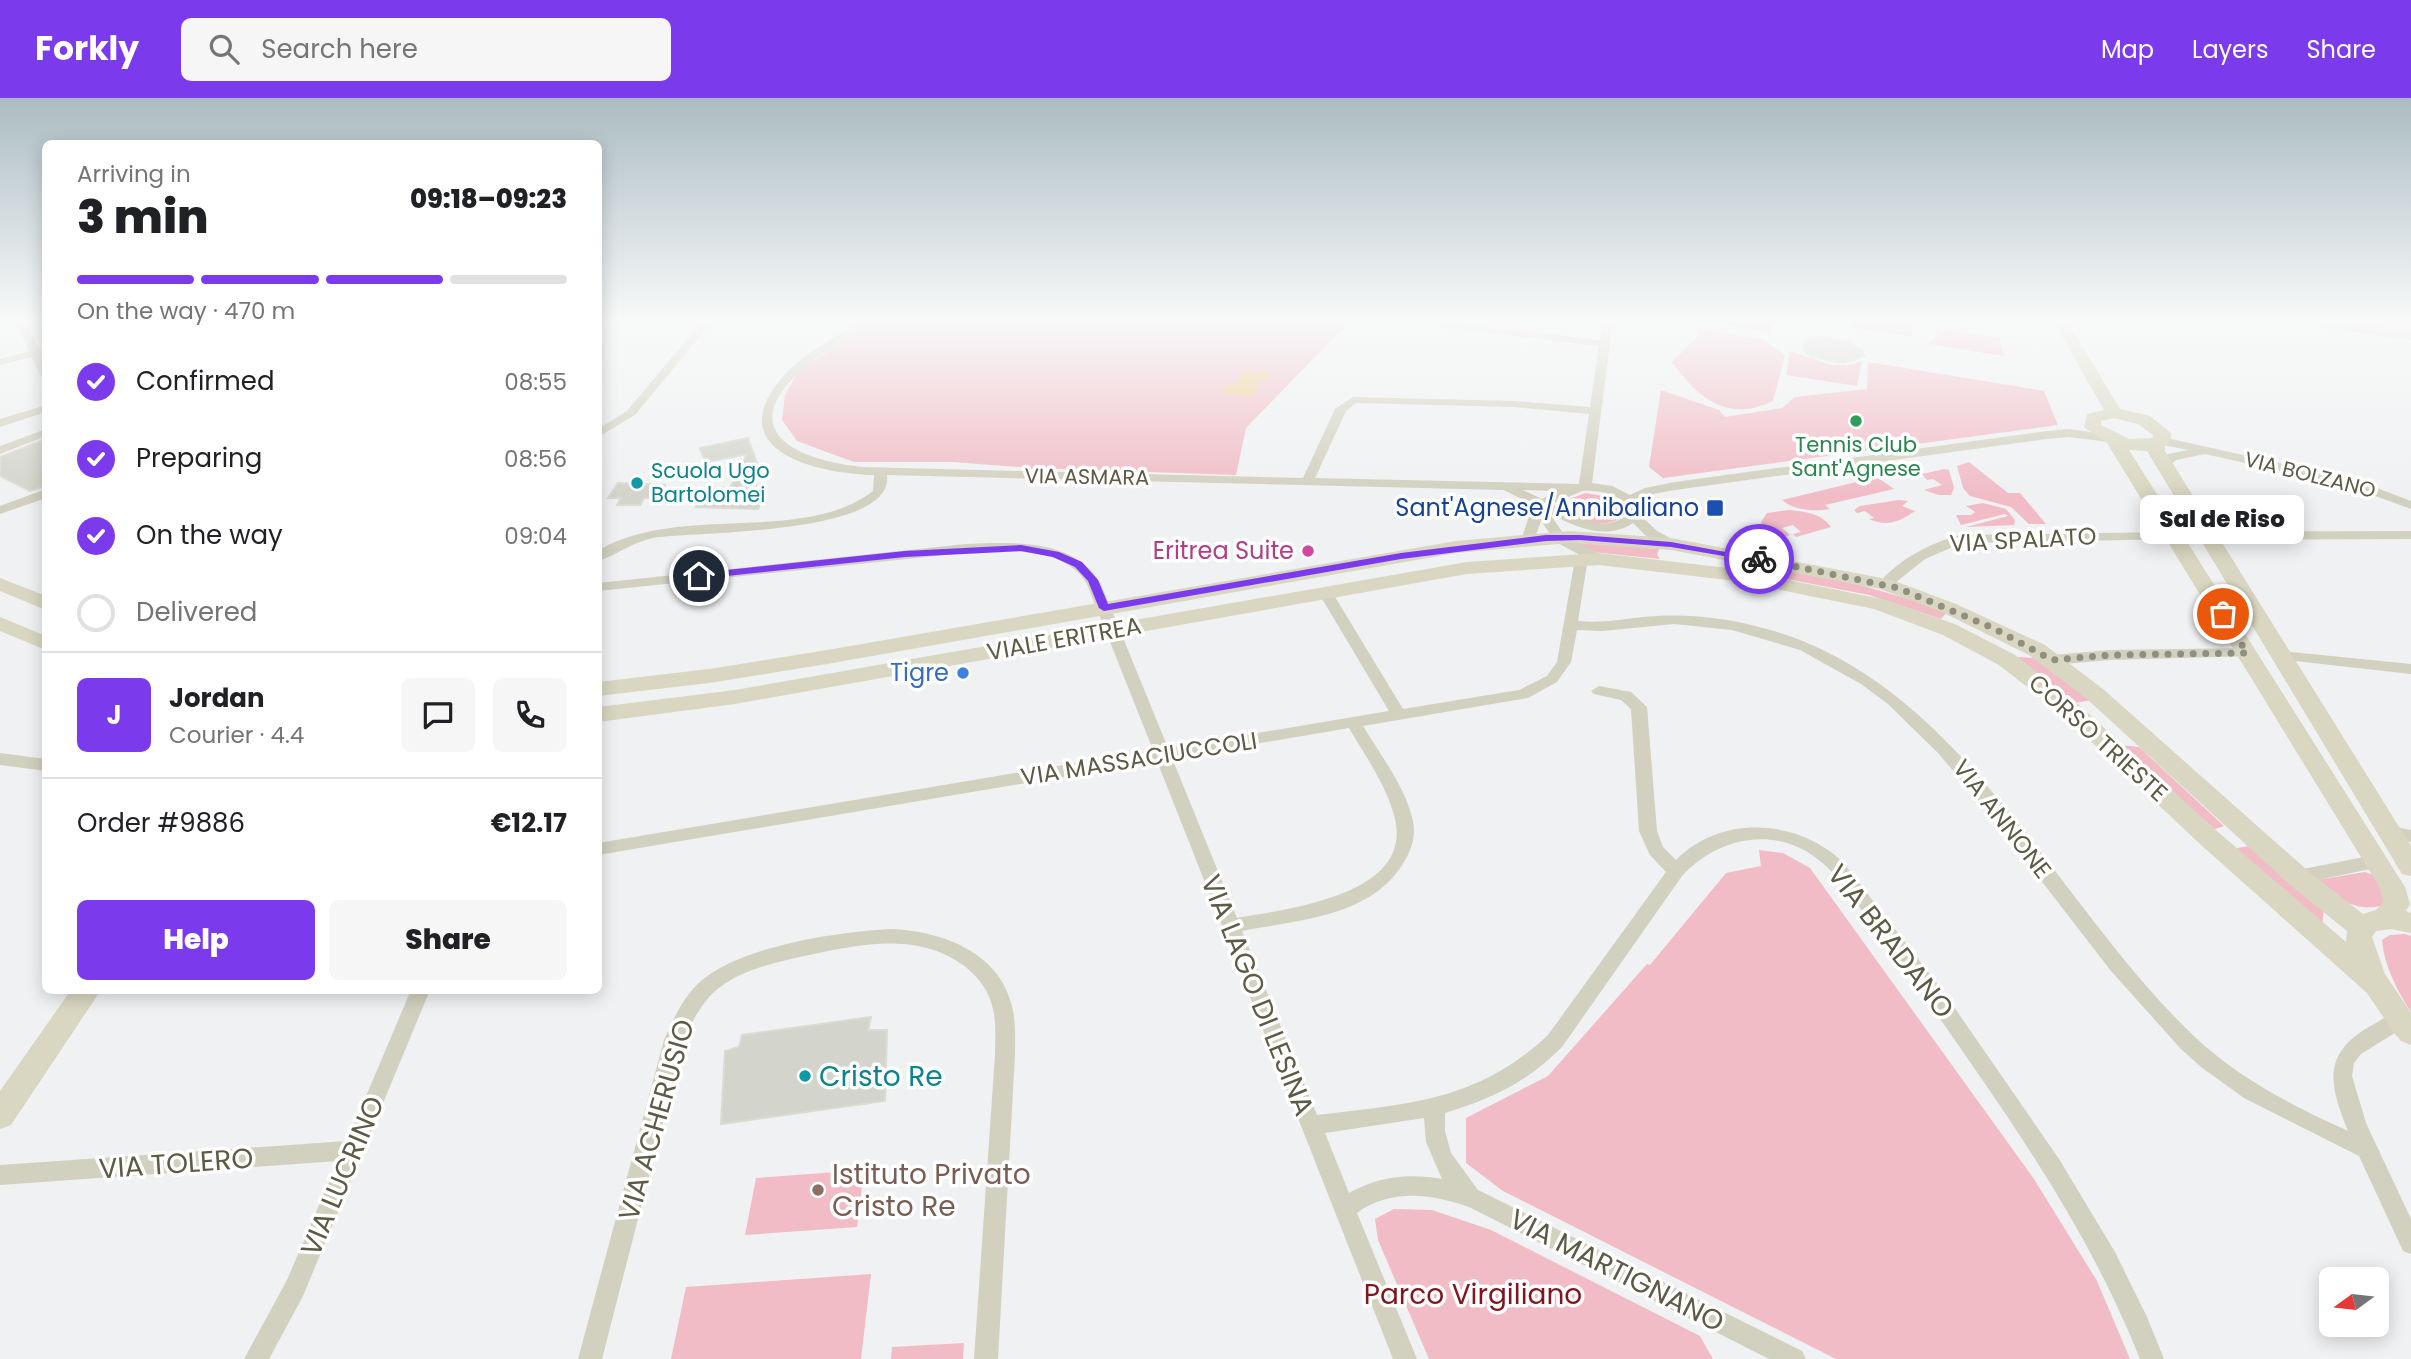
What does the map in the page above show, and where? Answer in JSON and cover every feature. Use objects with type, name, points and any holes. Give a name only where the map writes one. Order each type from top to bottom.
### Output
[{"type":"street","points":[[602,431],[631,413],[660,378]]},
{"type":"street","name":"VIA ASMARA","points":[[789,378],[773,401],[768,427],[775,443],[800,459],[836,468],[880,472],[1583,487],[1614,491],[1630,500]]},
{"type":"street","points":[[1559,504],[1569,490],[1583,487],[1600,378]]},
{"type":"street","points":[[2093,378],[2114,413]]},
{"type":"street","points":[[1307,482],[1340,409],[1353,400],[1514,404],[1596,411]]},
{"type":"street","points":[[0,421],[42,407]]},
{"type":"street","points":[[2404,847],[2208,536],[2160,450],[2162,433],[2152,424],[2134,417],[2114,413],[2097,416],[2091,421],[2097,431],[2115,444],[2175,536],[2397,901],[2396,909],[2372,923],[2358,940],[2378,986],[2405,1026],[2357,1046],[2342,1068],[2344,1093],[2411,1242]]},
{"type":"street","points":[[2069,433],[2115,444]]},
{"type":"street","points":[[1498,487],[1521,493],[1541,505],[1559,504],[1576,522],[1597,528],[1616,527],[1634,517],[1636,510],[1630,500],[1649,491],[1675,486],[2069,433],[2115,444],[2160,450]]},
{"type":"street","points":[[0,450],[42,434]]},
{"type":"street","name":"VIA BOLZANO","points":[[2160,450],[2208,451],[2352,483],[2411,505]]},
{"type":"street","name":"VIA BOLZANO","points":[[2160,450],[2176,456],[2208,451]]},
{"type":"street","points":[[602,555],[621,544],[657,533],[805,520],[844,513],[871,500],[878,493],[881,486],[880,472]]},
{"type":"street","points":[[5,508],[42,494]]},
{"type":"street","points":[[1541,505],[1548,527],[1558,538],[1581,551],[1607,559]]},
{"type":"street","points":[[1528,540],[1534,516],[1541,505]]},
{"type":"street","points":[[1634,517],[1646,530],[1671,544]]},
{"type":"street","points":[[2208,536],[2411,535]]},
{"type":"street","name":"VIA SPALATO","points":[[1885,584],[1919,555],[1937,545],[1961,539],[2175,536]]},
{"type":"street","name":"VIALE ERITREA","points":[[602,689],[734,672],[1401,556],[1558,538]]},
{"type":"street","name":"CORSO TRIESTE","points":[[1558,538],[1671,544],[1899,610],[1950,630],[2007,660],[2071,710],[2209,838],[2378,986]]},
{"type":"street","name":"VIA LAGO DI LESINA","points":[[602,587],[850,559],[1011,547],[1048,552],[1079,565],[1093,580],[1405,1359]]},
{"type":"street","name":"VIA MASSACIUCCOLI","points":[[602,848],[1514,696],[1540,687],[1556,674],[1564,662],[1578,569],[1582,559]]},
{"type":"street","name":"VIALE ERITREA","points":[[602,715],[708,702],[1466,568],[1530,561],[1607,559]]},
{"type":"street","name":"CORSO TRIESTE","points":[[1607,559],[1667,566],[1767,571],[1885,584],[1993,628],[2052,660],[2095,694],[2298,877],[2372,923]]},
{"type":"street","points":[[0,584],[42,602]]},
{"type":"street","points":[[1325,592],[1400,716]]},
{"type":"street","name":"VIA ANNONE","points":[[1571,625],[1592,627],[1662,620],[1733,626],[1804,646],[1867,680],[1923,725],[1957,761],[2116,962],[2194,1050],[2266,1102],[2369,1151]]},
{"type":"street","points":[[0,622],[42,642]]},
{"type":"street","points":[[2052,660],[2110,655],[2247,653]]},
{"type":"street","points":[[2282,656],[2411,669]]},
{"type":"street","points":[[1599,691],[1630,698],[1640,710],[1648,831],[1656,850],[1676,871]]},
{"type":"street","points":[[1231,926],[1349,901],[1372,886],[1395,863],[1405,839],[1403,816],[1391,788],[1354,724]]},
{"type":"street","points":[[0,759],[42,764]]},
{"type":"street","name":"VIA BRADANO","points":[[1310,1125],[1435,1107],[1515,1077],[1543,1056],[1676,871],[1692,853],[1705,844],[1720,839],[1747,835],[1792,838],[1808,844],[1829,860],[1926,983],[2059,1177],[2117,1277],[2152,1359]]},
{"type":"street","points":[[2298,877],[2370,855]]},
{"type":"street","points":[[2372,923],[2411,923]]},
{"type":"street","name":"VIA ACHERUSIO","points":[[590,1359],[674,1040],[683,1017],[697,995],[721,975],[762,958],[854,940],[911,936],[942,943],[969,958],[989,978],[1002,1007],[1002,1060],[986,1359]]},
{"type":"street","points":[[0,1116],[84,994]]},
{"type":"street","name":"VIA LUCRINO","points":[[256,1359],[295,1288],[351,1150],[419,994]]},
{"type":"street","points":[[1435,1107],[1434,1128],[1445,1165],[1455,1181],[1478,1200]]},
{"type":"street","name":"VIA TOLERO","points":[[0,1175],[351,1150]]},
{"type":"street","points":[[1344,1210],[1374,1192],[1410,1186],[1448,1188],[1478,1200]]},
{"type":"street","name":"VIA MARTIGNANO","points":[[1478,1200],[1794,1359]]},
{"type":"green space","points":[[795,378],[1295,378],[1246,428],[1236,475],[1032,468],[953,462],[854,462],[797,441],[782,420],[785,395]]},
{"type":"green space","points":[[1685,378],[1779,378],[1773,401],[1741,409],[1715,403]]},
{"type":"green space","points":[[1804,378],[1859,378],[1857,386]]},
{"type":"green space","name":"Tennis Club Sant'Agnese","points":[[1867,378],[1964,378],[2044,391],[2058,425],[1663,478],[1649,467],[1661,390],[1719,410],[1725,417],[1782,408],[1795,397],[1867,389]]},
{"type":"green space","points":[[1969,462],[2008,493],[2020,493],[2046,524],[2029,524],[2011,507],[1970,496],[1963,488],[1957,466]]},
{"type":"green space","points":[[1949,470],[1954,488],[1951,495],[1939,495],[1924,490],[1942,485],[1933,479],[1927,480],[1922,474]]},
{"type":"green space","points":[[1877,477],[1894,489],[1825,505],[1830,509],[1824,510],[1798,508],[1782,500]]},
{"type":"green space","points":[[1586,493],[1613,498],[1623,507],[1623,517],[1608,523],[1590,523],[1574,516],[1568,502]]},
{"type":"green space","points":[[1908,501],[1902,506],[1915,511],[1893,522],[1875,521],[1869,519],[1874,518],[1865,511],[1857,513],[1854,510],[1860,506]]},
{"type":"green space","points":[[1983,503],[2006,509],[2015,520],[2014,525],[1966,527],[2008,516],[2005,514],[1961,525],[1956,515],[1971,515],[1975,512],[1966,506]]},
{"type":"green space","points":[[1789,510],[1818,516],[1831,527],[1796,537],[1793,534],[1801,532],[1793,525],[1782,528],[1790,535],[1782,537],[1771,537],[1761,530],[1761,522],[1767,513]]},
{"type":"green space","points":[[1575,542],[1659,549],[1657,555],[1660,559],[1593,552]]},
{"type":"green space","points":[[1776,568],[1862,586],[1946,613],[1941,619],[1869,595],[1777,577]]},
{"type":"green space","points":[[2017,657],[2036,658],[2091,700],[2075,703]]},
{"type":"green space","points":[[2120,745],[2139,747],[2224,826],[2212,830]]},
{"type":"green space","points":[[2249,846],[2324,910],[2322,924],[2232,849]]},
{"type":"green space","points":[[1759,850],[1783,853],[1810,868],[2034,1179],[2097,1281],[2130,1359],[1836,1359],[1503,1191],[1466,1163],[1466,1118],[1548,1076],[1647,964],[1650,965],[1726,873],[1761,866]]},
{"type":"green space","points":[[2365,872],[2373,875],[2387,897],[2381,906],[2362,907],[2346,902],[2317,880]]},
{"type":"green space","points":[[2390,935],[2411,936],[2411,1012],[2392,978],[2382,940]]},
{"type":"green space","points":[[864,1170],[857,1227],[745,1235],[756,1178]]},
{"type":"green space","name":"Parco Virgiliano","points":[[1394,1209],[1432,1210],[1491,1230],[1700,1336],[1713,1359],[1429,1359],[1378,1240],[1375,1219]]},
{"type":"green space","points":[[871,1274],[861,1359],[671,1359],[686,1287]]},
{"type":"green space","points":[[964,1343],[963,1359],[891,1359],[892,1347]]},
{"type":"shaded area","points":[[1240,378],[1268,378],[1267,381],[1261,379],[1252,397],[1222,393],[1225,386],[1236,385]]},
{"type":"building","points":[[748,438],[758,466],[756,488],[766,489],[758,509],[696,507],[707,487],[730,488],[747,454],[705,462],[700,448]]},
{"type":"building","points":[[42,441],[42,487],[30,491],[0,476],[0,457]]},
{"type":"building","points":[[618,483],[665,485],[664,498],[644,498],[640,505],[617,505],[621,498],[608,498]]},
{"type":"building","name":"Cristo Re","points":[[871,1017],[868,1030],[887,1030],[885,1101],[721,1124],[725,1051],[739,1047],[742,1035]]},
{"type":"way so far","points":[[1759,559],[1898,588],[1993,628],[2052,660],[2110,655],[2247,653],[2223,614]]},
{"type":"place","name":"Tennis Club Sant'Agnese","points":[[1856,421]]},
{"type":"place","name":"Scuola Ugo Bartolomei","points":[[637,483]]},
{"type":"place","name":"Sant'Agnese/Annibaliano","points":[[1715,508]]},
{"type":"place","name":"Eritrea Suite","points":[[1308,551]]},
{"type":"place","name":"Sal de Riso","points":[[2223,614]]},
{"type":"place","name":"Tigre","points":[[963,673]]},
{"type":"place","name":"Cristo Re","points":[[805,1076]]},
{"type":"place","name":"Istituto Privato Cristo Re","points":[[818,1190]]},
{"type":"route","points":[[699,576],[850,559],[1011,547],[1056,554],[1079,565],[1093,580],[1104,608],[1456,547],[1546,538],[1580,537],[1671,544],[1759,559]]}]
